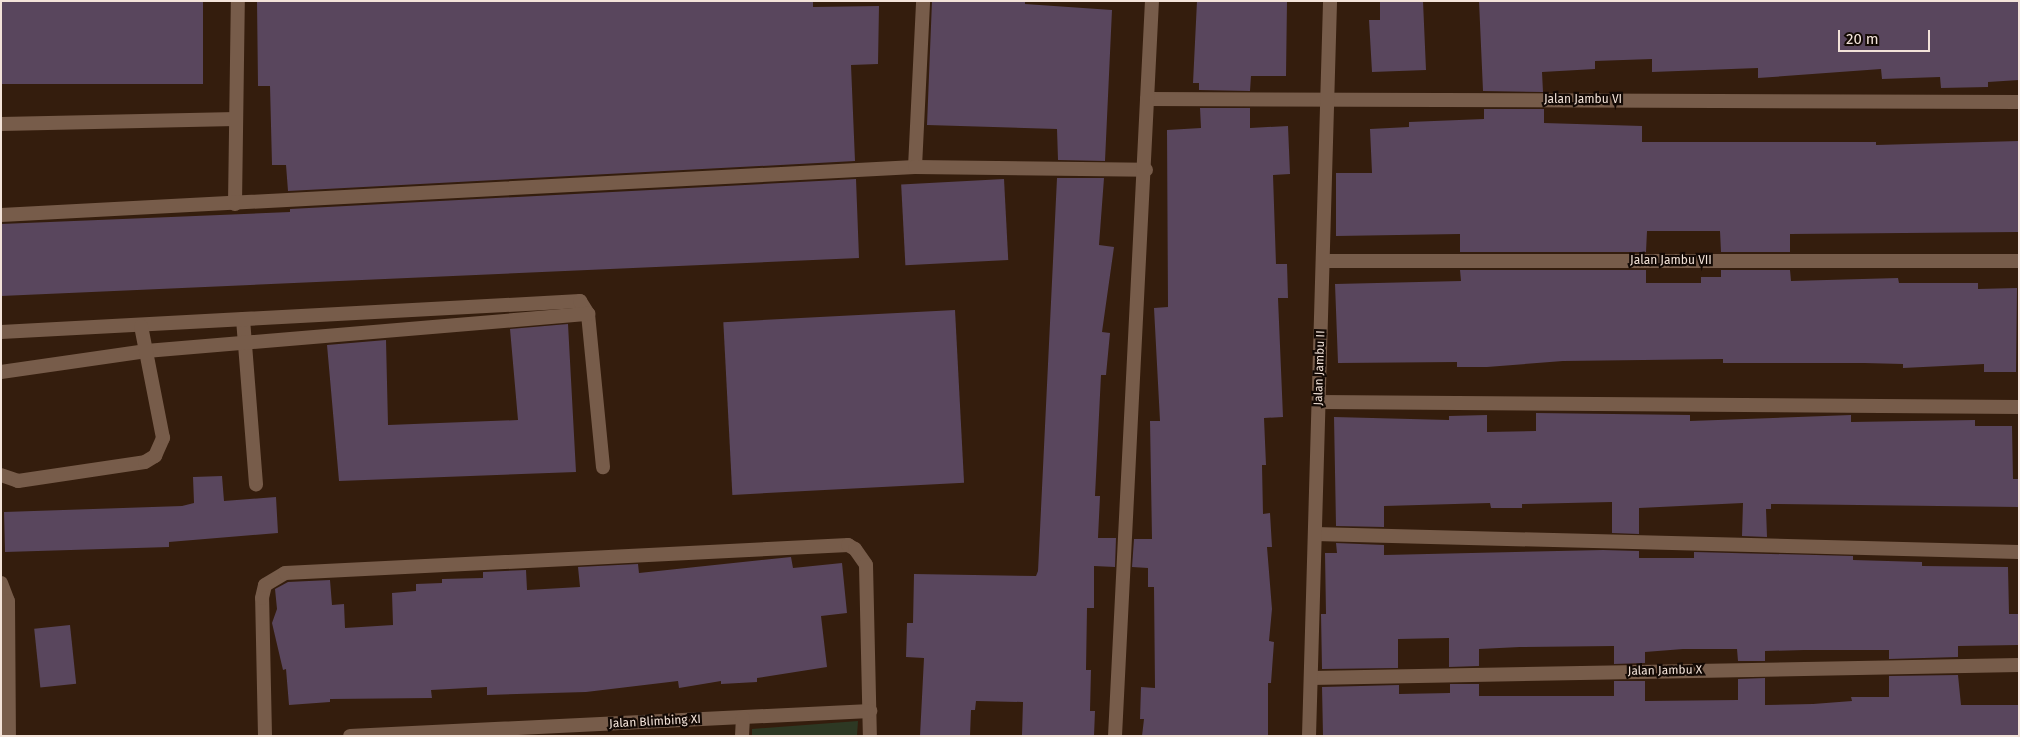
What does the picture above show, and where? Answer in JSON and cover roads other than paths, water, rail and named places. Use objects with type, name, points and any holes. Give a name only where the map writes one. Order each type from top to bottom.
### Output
[{"type":"street","points":[[236,204],[238,1]]},
{"type":"street","points":[[915,167],[923,1]]},
{"type":"street","points":[[1115,736],[1146,170],[1147,99],[1152,1]]},
{"type":"street","name":"Jalan Jambu II","points":[[1309,736],[1330,1]]},
{"type":"street","name":"Jalan Jambu VI","points":[[1147,99],[2019,102]]},
{"type":"street","points":[[1,124],[236,119]]},
{"type":"street","points":[[1,215],[915,167],[1146,170]]},
{"type":"street","name":"Jalan Jambu VII","points":[[1323,261],[2019,261]]},
{"type":"street","points":[[1,332],[141,326],[577,301],[586,305],[588,314],[603,467]]},
{"type":"street","points":[[1,372],[146,351],[588,314]]},
{"type":"street","points":[[243,319],[247,342],[256,484]]},
{"type":"street","points":[[2,482],[145,462],[155,456],[163,438],[141,326]]},
{"type":"street","points":[[1319,402],[2019,407]]},
{"type":"street","points":[[1315,534],[2019,552]]},
{"type":"street","points":[[265,736],[262,598],[265,585],[285,572],[848,545],[860,554],[866,565],[870,736]]},
{"type":"street","points":[[1,583],[8,601],[10,736]]},
{"type":"street","name":"Jalan Jambu X","points":[[1311,678],[2019,665]]},
{"type":"street","name":"Jalan Blimbing XI","points":[[350,736],[870,711]]},
{"type":"street","points":[[742,736],[743,718]]}]
